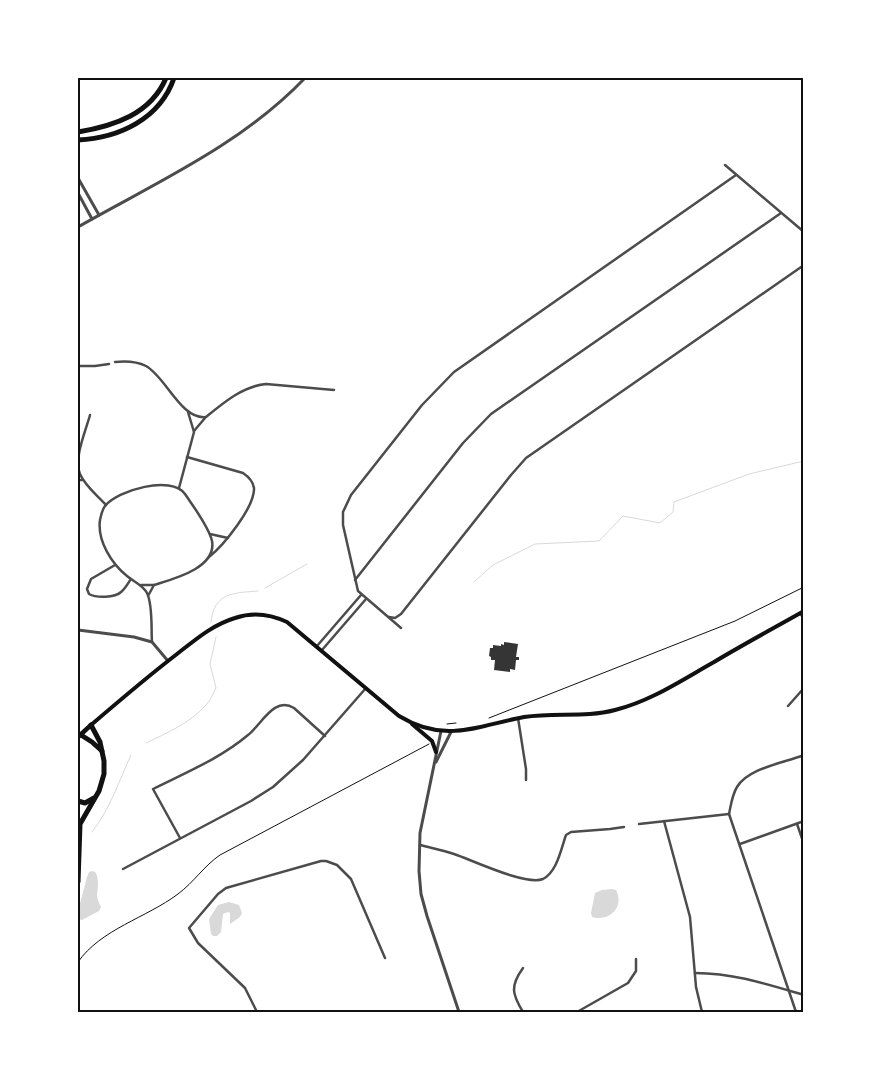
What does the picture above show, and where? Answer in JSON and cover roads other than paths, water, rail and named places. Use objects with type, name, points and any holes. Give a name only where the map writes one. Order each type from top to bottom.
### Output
[{"type":"highway","points":[[78,132],[117,122],[137,113],[154,98],[166,78]]},
{"type":"highway","points":[[78,142],[126,129],[151,114],[168,92],[174,78]]},
{"type":"highway","points":[[78,882],[80,824],[97,796],[104,774],[100,742],[91,725]]},
{"type":"highway","points":[[79,736],[92,742],[102,751]]},
{"type":"highway","points":[[78,801],[89,802],[97,796]]},
{"type":"main road","points":[[408,721],[421,726],[451,732],[470,730],[518,718],[541,715],[599,713],[635,705],[667,690],[802,612]]},
{"type":"main road","points":[[79,736],[168,661],[218,624],[251,614],[270,616],[287,622],[391,710],[432,741],[436,752]]},
{"type":"street","points":[[78,227],[210,154],[266,114],[305,78]]},
{"type":"street","points":[[725,165],[804,232]]},
{"type":"street","points":[[401,628],[361,595],[355,580],[343,526],[345,506],[354,490],[446,378],[736,175]]},
{"type":"street","points":[[78,178],[99,215]]},
{"type":"street","points":[[78,193],[92,219]]},
{"type":"street","points":[[355,580],[463,443],[491,414],[781,213]]},
{"type":"street","points":[[389,617],[395,618],[401,614],[511,474],[526,458],[804,265]]},
{"type":"street","points":[[115,362],[132,362],[148,368],[188,411],[198,417],[206,417]]},
{"type":"street","points":[[78,366],[109,364]]},
{"type":"street","points":[[179,488],[194,432],[206,417],[241,392],[256,385],[266,384],[334,390]]},
{"type":"street","points":[[188,411],[194,432]]},
{"type":"street","points":[[90,415],[78,458],[78,471],[83,480],[106,505]]},
{"type":"street","points":[[140,585],[154,585],[189,574],[228,538],[253,497],[254,487],[250,478],[238,472],[187,457]]},
{"type":"street","points":[[78,480],[83,480]]},
{"type":"street","points":[[152,642],[148,596],[140,585],[115,565],[100,534],[100,517],[106,505],[122,494],[140,488],[162,485],[179,488],[185,494],[209,534],[212,547],[210,555],[205,560]]},
{"type":"street","points":[[209,534],[228,538]]},
{"type":"street","points":[[115,565],[91,579],[87,589],[89,594],[95,596],[116,595],[122,592],[131,579]]},
{"type":"street","points":[[148,596],[154,585]]},
{"type":"street","points":[[317,646],[361,595]]},
{"type":"street","points":[[322,650],[366,599]]},
{"type":"street","points":[[802,612],[804,619]]},
{"type":"street","points":[[78,630],[134,637],[152,642],[168,661]]},
{"type":"street","points":[[123,868],[251,801],[273,787],[296,767],[366,688]]},
{"type":"street","points":[[788,706],[804,688]]},
{"type":"street","points":[[180,838],[153,789],[236,744],[252,732],[274,708],[281,704],[294,708],[325,736]]},
{"type":"street","points":[[518,718],[526,780]]},
{"type":"street","points":[[441,731],[418,845],[418,871],[424,904],[459,1012]]},
{"type":"street","points":[[435,763],[451,732]]},
{"type":"street","points":[[796,1012],[729,814],[734,793],[743,778],[752,773],[804,755]]},
{"type":"street","points":[[639,824],[729,814]]},
{"type":"street","points":[[664,821],[690,916],[695,973],[702,1012]]},
{"type":"street","points":[[740,844],[804,821]]},
{"type":"street","points":[[796,824],[804,844]]},
{"type":"street","points":[[418,845],[452,853],[495,870],[531,881],[543,879],[554,870],[566,835],[571,832],[610,830],[624,827]]},
{"type":"street","points":[[256,1012],[245,988],[198,943],[190,928],[218,894],[226,888],[326,861],[341,867],[351,878],[385,958]]},
{"type":"street","points":[[577,1012],[628,983],[636,971],[636,959]]},
{"type":"street","points":[[523,968],[516,977],[513,988],[523,1012]]},
{"type":"street","points":[[695,973],[739,976],[804,995]]},
{"type":"waterway","points":[[474,582],[493,565],[535,544],[599,541],[623,516],[660,523],[673,512],[674,502],[749,474],[804,461]]},
{"type":"waterway","points":[[265,588],[307,564]]},
{"type":"waterway","points":[[211,622],[216,605],[227,596],[241,592],[258,591]]},
{"type":"waterway","points":[[146,743],[186,722],[209,702],[216,688],[210,664],[216,637]]},
{"type":"waterway","points":[[92,832],[109,804],[131,755]]}]
